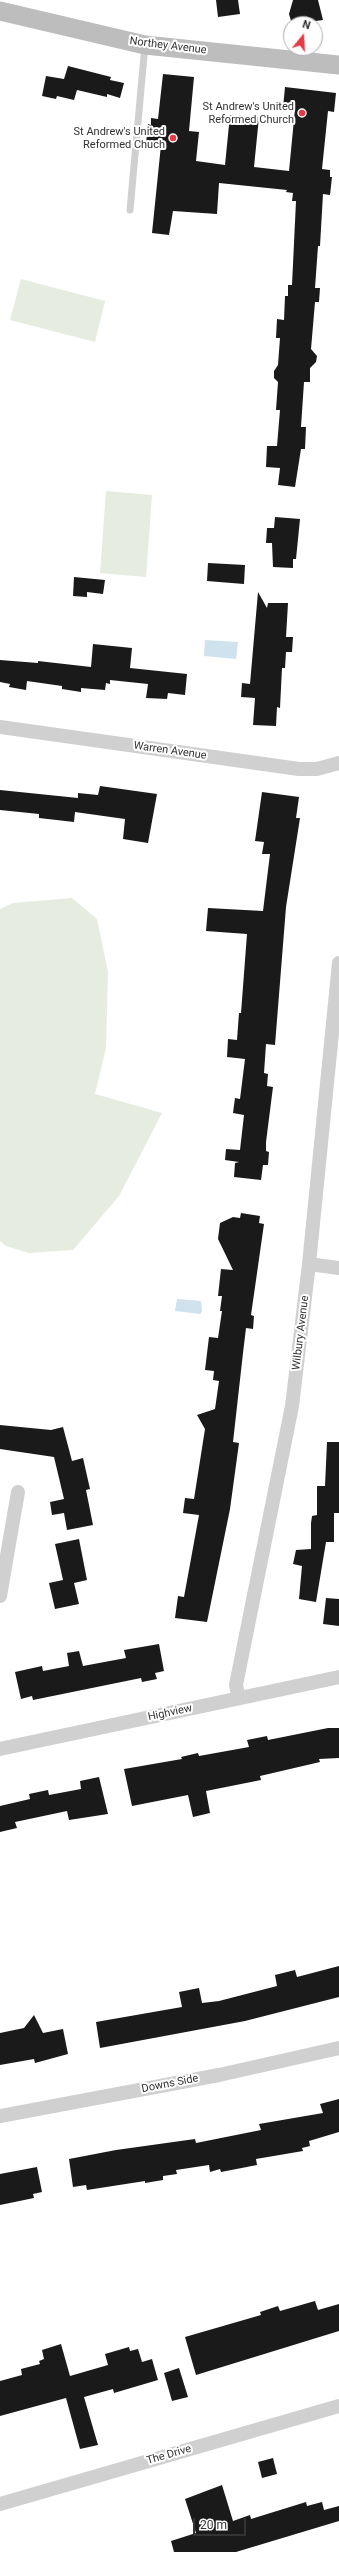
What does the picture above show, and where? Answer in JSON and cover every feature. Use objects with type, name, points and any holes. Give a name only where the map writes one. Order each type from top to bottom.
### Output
[{"type":"street","name":"Northey Avenue","points":[[0,11],[145,45],[339,66]]},
{"type":"street","name":"Warren Avenue","points":[[0,727],[299,769],[317,769],[339,763]]},
{"type":"street","name":"Wilbury Avenue","points":[[239,1698],[236,1685],[292,1406],[309,1264],[339,963]]},
{"type":"street","points":[[309,1264],[339,1268]]},
{"type":"street","points":[[0,1596],[18,1492]]},
{"type":"street","name":"Highview","points":[[0,1749],[339,1677]]},
{"type":"street","name":"Downs Side","points":[[0,2116],[218,2075],[339,2048]]},
{"type":"street","name":"The Drive","points":[[0,2504],[339,2406]]},
{"type":"lane","points":[[130,210],[145,45]]},
{"type":"shaded area","points":[[21,279],[105,301],[95,342],[10,320]]},
{"type":"shaded area","points":[[106,491],[152,495],[146,577],[100,573]]},
{"type":"shaded area","points":[[72,898],[97,919],[108,972],[106,1048],[95,1094],[162,1113],[119,1196],[73,1250],[29,1253],[6,1246],[0,1241],[0,909],[13,903]]},
{"type":"water","points":[[205,640],[238,642],[236,659],[204,656]]},
{"type":"water","points":[[177,1299],[201,1301],[202,1311],[200,1314],[175,1311]]},
{"type":"building","points":[[216,0],[238,0],[240,14],[218,17]]},
{"type":"building","points":[[293,0],[318,0],[322,16],[290,16]]},
{"type":"building","points":[[68,66],[111,77],[110,80],[124,83],[120,98],[107,94],[107,97],[77,90],[74,100],[57,96],[56,99],[42,96],[46,76],[64,79]]},
{"type":"building","points":[[163,74],[194,77],[189,131],[199,132],[196,161],[225,165],[230,115],[259,117],[254,167],[289,171],[295,109],[283,108],[285,87],[336,93],[334,112],[328,111],[322,169],[330,170],[330,177],[332,177],[330,195],[323,194],[320,246],[318,246],[315,288],[320,288],[319,302],[315,302],[311,349],[317,356],[316,362],[310,368],[310,382],[304,382],[301,427],[306,427],[305,449],[301,449],[295,487],[278,485],[280,468],[266,467],[267,446],[277,446],[280,410],[276,410],[278,382],[274,378],[274,371],[278,365],[280,338],[276,338],[277,319],[284,320],[285,296],[288,296],[288,285],[292,285],[296,201],[292,201],[293,193],[286,192],[287,190],[219,183],[217,214],[173,211],[169,235],[152,233],[161,145],[146,144],[148,124],[151,125],[151,118],[158,119]]},
{"type":"building","points":[[275,517],[300,519],[296,559],[293,559],[293,568],[273,567],[272,543],[266,543],[267,528],[274,528]]},
{"type":"building","points":[[208,563],[245,565],[244,584],[207,581]]},
{"type":"building","points":[[74,577],[105,580],[103,594],[87,592],[87,597],[73,596]]},
{"type":"building","points":[[258,592],[267,608],[268,603],[288,603],[286,637],[293,637],[292,652],[286,652],[285,668],[282,668],[280,708],[277,707],[276,726],[253,725],[255,698],[241,697],[242,683],[250,684]]},
{"type":"building","points":[[93,644],[132,648],[130,668],[187,674],[185,695],[168,693],[167,699],[146,698],[148,684],[110,680],[110,684],[106,683],[105,690],[81,688],[81,692],[62,689],[62,686],[27,681],[26,690],[9,687],[10,684],[0,682],[0,660],[38,663],[38,661],[91,667]]},
{"type":"building","points":[[100,786],[157,794],[148,843],[123,839],[125,819],[75,812],[74,822],[39,818],[39,814],[0,810],[0,790],[78,798],[78,793],[98,795]]},
{"type":"building","points":[[262,792],[299,797],[296,818],[300,818],[286,907],[275,1045],[266,1044],[264,1073],[268,1074],[267,1086],[273,1087],[266,1142],[266,1151],[269,1152],[268,1165],[263,1165],[261,1180],[234,1177],[235,1163],[239,1162],[225,1160],[226,1149],[240,1150],[244,1115],[233,1113],[235,1098],[240,1099],[245,1059],[227,1057],[228,1039],[237,1040],[239,1013],[241,1013],[247,934],[206,931],[208,908],[263,911],[270,854],[262,854],[264,842],[255,841]]},
{"type":"building","points":[[241,1213],[260,1216],[259,1223],[264,1224],[251,1315],[254,1316],[253,1329],[246,1328],[243,1353],[233,1442],[239,1443],[230,1509],[207,1622],[175,1618],[178,1596],[184,1597],[199,1515],[183,1513],[185,1498],[194,1499],[205,1429],[197,1415],[215,1409],[219,1381],[213,1380],[214,1371],[205,1370],[209,1337],[218,1338],[222,1311],[220,1311],[222,1296],[218,1296],[221,1269],[233,1270],[218,1239],[220,1223],[233,1217],[240,1218]]},
{"type":"building","points":[[0,1425],[51,1430],[63,1427],[72,1461],[83,1458],[90,1489],[86,1490],[93,1525],[67,1530],[64,1513],[52,1515],[50,1502],[64,1499],[54,1457],[0,1449]]},
{"type":"building","points":[[327,1442],[339,1442],[339,1513],[334,1513],[334,1542],[326,1542],[316,1602],[299,1599],[302,1566],[293,1564],[296,1550],[311,1549],[312,1516],[317,1515],[317,1486],[325,1486]]},
{"type":"building","points":[[79,1539],[87,1580],[74,1583],[79,1604],[55,1609],[49,1583],[63,1580],[55,1544]]},
{"type":"building","points":[[326,1598],[339,1599],[339,1626],[323,1624]]},
{"type":"building","points":[[159,1644],[164,1671],[155,1673],[157,1679],[142,1682],[141,1678],[33,1700],[32,1696],[21,1699],[15,1672],[42,1666],[43,1671],[69,1666],[67,1653],[79,1651],[83,1666],[126,1658],[124,1650]]},
{"type":"building","points":[[328,1728],[339,1728],[339,1758],[319,1759],[320,1762],[260,1776],[261,1780],[206,1791],[210,1813],[193,1817],[188,1795],[132,1806],[124,1769],[182,1759],[181,1757],[198,1753],[199,1756],[249,1747],[247,1740],[267,1736],[268,1740]]},
{"type":"building","points":[[99,1777],[108,1814],[69,1820],[67,1811],[15,1822],[17,1828],[0,1832],[0,1806],[30,1799],[29,1794],[48,1790],[49,1795],[81,1789],[80,1781]]},
{"type":"building","points":[[339,1966],[339,1997],[245,2021],[100,2048],[96,2022],[182,2007],[179,1992],[199,1988],[202,2003],[219,2001],[277,1986],[275,1975],[295,1970],[297,1977]]},
{"type":"building","points":[[34,2015],[43,2033],[63,2029],[68,2054],[35,2063],[34,2059],[0,2065],[0,2033],[24,2028]]},
{"type":"building","points":[[339,2099],[339,2132],[309,2141],[310,2146],[302,2148],[303,2151],[256,2159],[257,2165],[221,2172],[220,2169],[210,2172],[209,2165],[176,2170],[177,2174],[163,2176],[163,2180],[145,2183],[145,2181],[87,2190],[86,2185],[73,2187],[69,2159],[116,2150],[195,2139],[196,2143],[261,2130],[259,2124],[323,2113],[320,2104]]},
{"type":"building","points":[[37,2167],[42,2192],[33,2194],[34,2198],[0,2205],[0,2174]]},
{"type":"building","points":[[315,2301],[318,2310],[339,2304],[339,2331],[196,2375],[185,2337],[261,2315],[260,2312],[278,2306],[280,2311]]},
{"type":"building","points":[[61,2344],[70,2376],[108,2365],[105,2354],[129,2347],[130,2351],[138,2349],[142,2362],[152,2359],[158,2380],[114,2393],[113,2389],[84,2397],[98,2445],[80,2449],[66,2398],[0,2416],[0,2381],[22,2375],[21,2369],[40,2364],[39,2361],[44,2359],[42,2350]]},
{"type":"building","points":[[179,2368],[188,2397],[172,2401],[164,2373]]},
{"type":"building","points":[[273,2458],[277,2474],[262,2478],[258,2462]]},
{"type":"building","points":[[222,2485],[233,2521],[250,2515],[251,2519],[306,2502],[307,2506],[322,2502],[324,2510],[339,2506],[339,2521],[236,2552],[174,2552],[171,2541],[196,2533],[185,2499]]},
{"type":"place","name":"St Andrew's United Reformed Church","points":[[302,113]]},
{"type":"place","name":"St Andrew's United Reformed Chuch","points":[[173,138]]}]
